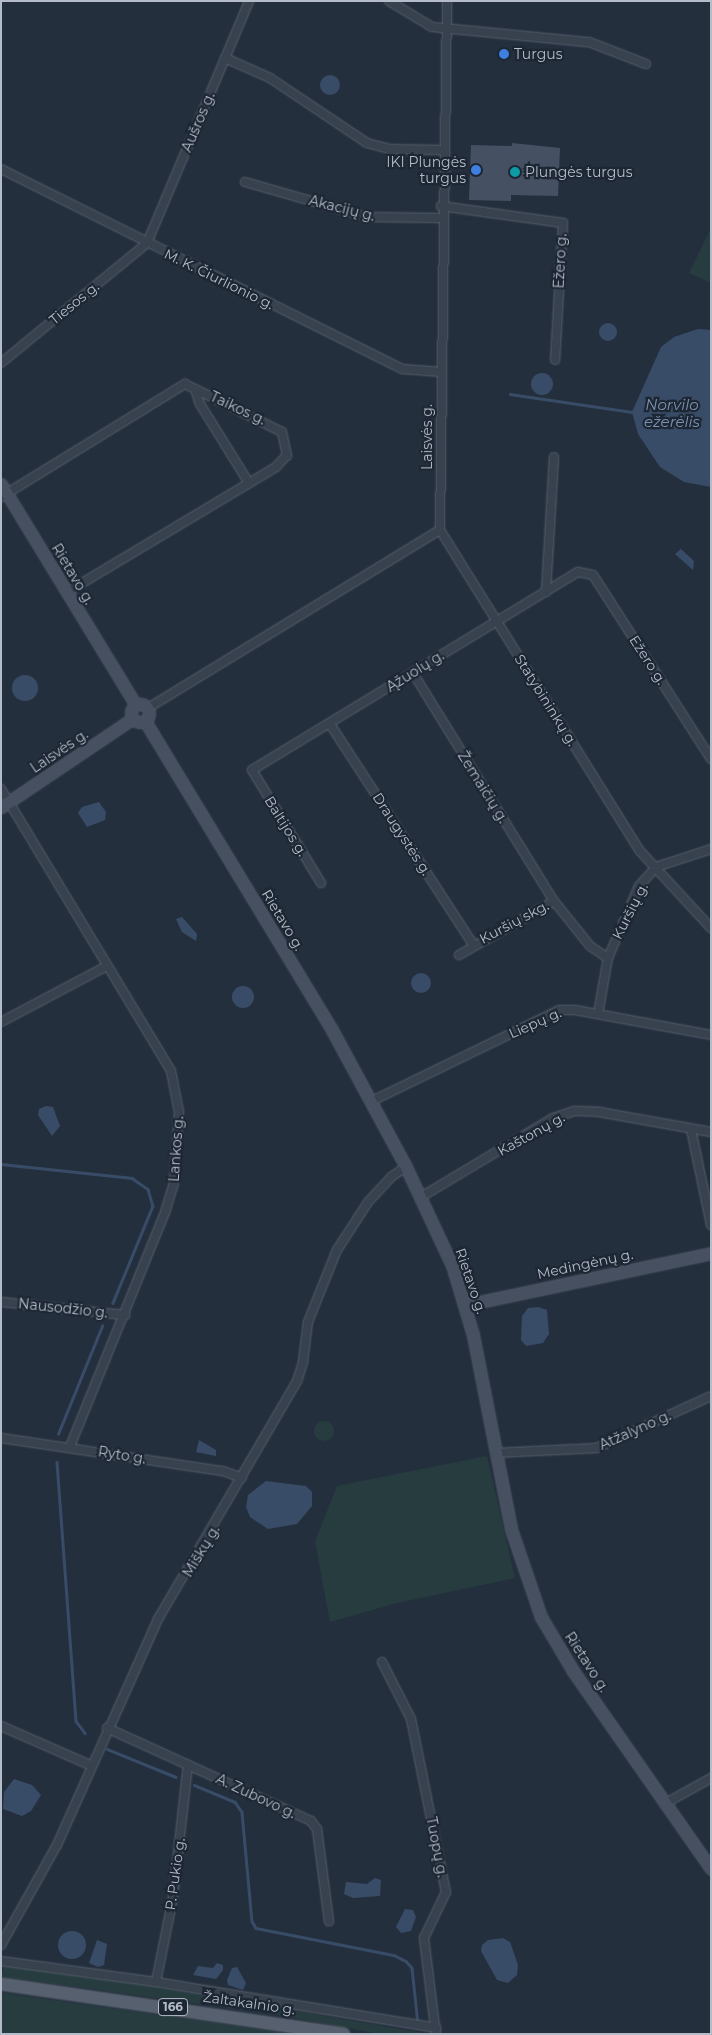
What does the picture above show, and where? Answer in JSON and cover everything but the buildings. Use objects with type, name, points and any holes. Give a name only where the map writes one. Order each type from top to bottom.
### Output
[{"type":"main road","name":"Rietavo g.","points":[[3,491],[136,705]]},
{"type":"main road","points":[[136,705],[148,708],[145,721],[132,719],[130,713],[136,705]]},
{"type":"main road","name":"Laisvės g.","points":[[5,805],[132,719]]},
{"type":"main road","name":"Rietavo g.","points":[[145,721],[372,1101],[421,1197],[452,1265],[465,1305],[495,1453],[522,1569],[541,1617],[573,1671],[711,1870]]},
{"type":"main road","name":"Medingėnų g.","points":[[465,1305],[711,1253]]},
{"type":"main road","name":"Žaltakalnio g.","points":[[1,1984],[343,2034]]},
{"type":"street","name":"Aušros g.","points":[[147,243],[249,1]]},
{"type":"street","points":[[389,1],[432,27],[589,42],[646,64]]},
{"type":"street","name":"Laisvės g.","points":[[440,530],[442,372],[441,206],[447,1]]},
{"type":"street","points":[[225,58],[270,78],[367,143],[389,149],[443,150]]},
{"type":"street","name":"M. K. Čiurlionio g.","points":[[1,169],[402,369],[442,372]]},
{"type":"street","name":"Akacijų g.","points":[[245,182],[367,217],[441,218]]},
{"type":"street","name":"Ežero g.","points":[[441,206],[562,223],[555,360]]},
{"type":"street","name":"Tiesos g.","points":[[1,363],[147,243]]},
{"type":"street","name":"Taikos g.","points":[[3,491],[185,384],[282,432],[287,447],[282,462],[67,592]]},
{"type":"street","points":[[195,389],[200,404],[248,483]]},
{"type":"street","points":[[546,592],[554,457]]},
{"type":"street","points":[[148,708],[440,530]]},
{"type":"street","name":"Statybininkų g.","points":[[440,530],[640,851],[711,928]]},
{"type":"street","name":"Ežero g.","points":[[578,572],[593,575],[711,759]]},
{"type":"street","name":"Ąžuolų g.","points":[[252,770],[578,572]]},
{"type":"street","name":"Žemaičių g.","points":[[413,673],[554,901]]},
{"type":"street","name":"Draugystės g.","points":[[330,724],[473,944]]},
{"type":"street","name":"Baltijos g.","points":[[252,770],[321,882]]},
{"type":"street","name":"Lankos g.","points":[[1,790],[5,805],[171,1071],[179,1112],[174,1183],[125,1314],[70,1446]]},
{"type":"street","name":"Kuršių g.","points":[[598,1014],[608,958],[639,886],[656,867],[711,849]]},
{"type":"street","name":"Kuršių skg.","points":[[460,955],[473,944],[554,901],[590,946],[608,958]]},
{"type":"street","points":[[1,1022],[105,967]]},
{"type":"street","name":"Liepų g.","points":[[372,1101],[558,1010],[598,1014],[711,1035]]},
{"type":"street","name":"Kaštonų g.","points":[[421,1197],[564,1114],[599,1112],[711,1132]]},
{"type":"street","points":[[691,1129],[711,1225]]},
{"type":"street","name":"Miškų g.","points":[[1,1944],[57,1845],[90,1766],[158,1619],[242,1478],[300,1372],[308,1322],[337,1250],[368,1202],[391,1177],[406,1167]]},
{"type":"street","name":"Nausodžio g.","points":[[1,1302],[125,1314]]},
{"type":"street","name":"Atžalyno g.","points":[[495,1453],[597,1448],[711,1396]]},
{"type":"street","name":"Ryto g.","points":[[1,1438],[70,1446],[223,1471],[242,1478]]},
{"type":"street","name":"Tuopų g.","points":[[382,1662],[411,1719],[446,1892],[424,1938],[436,2031]]},
{"type":"street","points":[[1,1726],[90,1766]]},
{"type":"street","name":"A. Zubovo g.","points":[[107,1728],[311,1821],[317,1830],[329,1922]]},
{"type":"street","name":"P. Pukio g.","points":[[156,1982],[173,1898],[188,1765]]},
{"type":"street","points":[[664,1804],[711,1778]]},
{"type":"street","points":[[1,1961],[156,1982],[436,2031]]},
{"type":"green space","points":[[711,228],[711,283],[689,273]]},
{"type":"green space","points":[[324,1421],[331,1424],[334,1431],[331,1438],[324,1441],[317,1438],[314,1431],[317,1424]]},
{"type":"green space","points":[[487,1456],[515,1578],[397,1603],[330,1622],[315,1541],[337,1486]]},
{"type":"green space","points":[[4,1966],[157,1987],[429,2034],[379,2034],[273,2014],[5,1977],[1,1975]]},
{"type":"green space","points":[[1,1993],[293,2034],[1,2034]]},
{"type":"water","points":[[326,75],[334,75],[340,81],[340,89],[334,95],[326,95],[320,89],[320,81]]},
{"type":"water","points":[[604,323],[612,323],[617,328],[615,339],[604,341],[599,336],[599,328]]},
{"type":"water","name":"Norvilo ežerėlis","points":[[698,329],[711,330],[711,487],[684,482],[660,467],[638,434],[632,412],[661,347],[674,337]]},
{"type":"water","points":[[542,373],[552,380],[553,384],[546,394],[542,395],[532,388],[531,384],[538,374]]},
{"type":"water","points":[[681,549],[694,561],[693,570],[675,554]]},
{"type":"water","points":[[25,675],[34,679],[38,688],[34,697],[25,701],[16,697],[12,688],[16,679]]},
{"type":"water","points":[[99,802],[106,812],[105,820],[87,827],[78,813],[82,807]]},
{"type":"water","points":[[182,917],[197,934],[196,941],[182,932],[176,919]]},
{"type":"water","points":[[421,973],[428,976],[431,983],[428,990],[421,993],[414,990],[411,983],[414,976]]},
{"type":"water","points":[[243,986],[253,993],[254,997],[247,1007],[243,1008],[233,1001],[232,997],[239,987]]},
{"type":"water","points":[[46,1106],[53,1107],[60,1126],[52,1136],[38,1115],[39,1109]]},
{"type":"water","points":[[538,1307],[547,1310],[549,1334],[543,1343],[526,1346],[521,1340],[522,1316],[528,1308]]},
{"type":"water","points":[[199,1440],[216,1450],[216,1456],[196,1452]]},
{"type":"water","points":[[266,1481],[306,1486],[312,1492],[312,1506],[297,1524],[268,1529],[250,1517],[246,1507],[248,1495]]},
{"type":"water","points":[[14,1779],[32,1785],[41,1795],[31,1811],[22,1816],[3,1809],[4,1792]]},
{"type":"water","points":[[375,1878],[381,1880],[380,1896],[353,1898],[344,1894],[346,1882],[367,1884]]},
{"type":"water","points":[[405,1909],[413,1910],[416,1917],[411,1931],[401,1933],[396,1927]]},
{"type":"water","points":[[72,1931],[82,1935],[86,1945],[82,1955],[72,1959],[62,1955],[58,1945],[62,1935]]},
{"type":"water","points":[[503,1938],[510,1942],[518,1965],[517,1975],[508,1983],[497,1980],[481,1951],[482,1945],[488,1940]]},
{"type":"water","points":[[97,1940],[107,1944],[104,1965],[98,1967],[89,1963]]},
{"type":"water","points":[[217,1963],[223,1965],[223,1970],[216,1979],[193,1975],[198,1966],[213,1968]]},
{"type":"water","points":[[237,1967],[246,1983],[243,1990],[228,1985],[227,1980],[232,1968]]},
{"type":"waterway","points":[[510,394],[632,412]]},
{"type":"waterway","points":[[1,1164],[132,1178],[148,1189],[153,1206],[113,1303]]},
{"type":"waterway","points":[[58,1434],[102,1326]]},
{"type":"waterway","points":[[57,1462],[76,1721],[85,1733]]},
{"type":"waterway","points":[[107,1749],[176,1777]]},
{"type":"waterway","points":[[194,1785],[235,1802],[242,1812],[252,1921],[256,1928],[394,1955],[406,1961],[412,1968],[418,2024]]},
{"type":"place","name":"Turgus","points":[[504,54]]},
{"type":"place","name":"IKI Plungės turgus","points":[[476,170]]},
{"type":"place","name":"Plungės turgus","points":[[515,172]]}]
